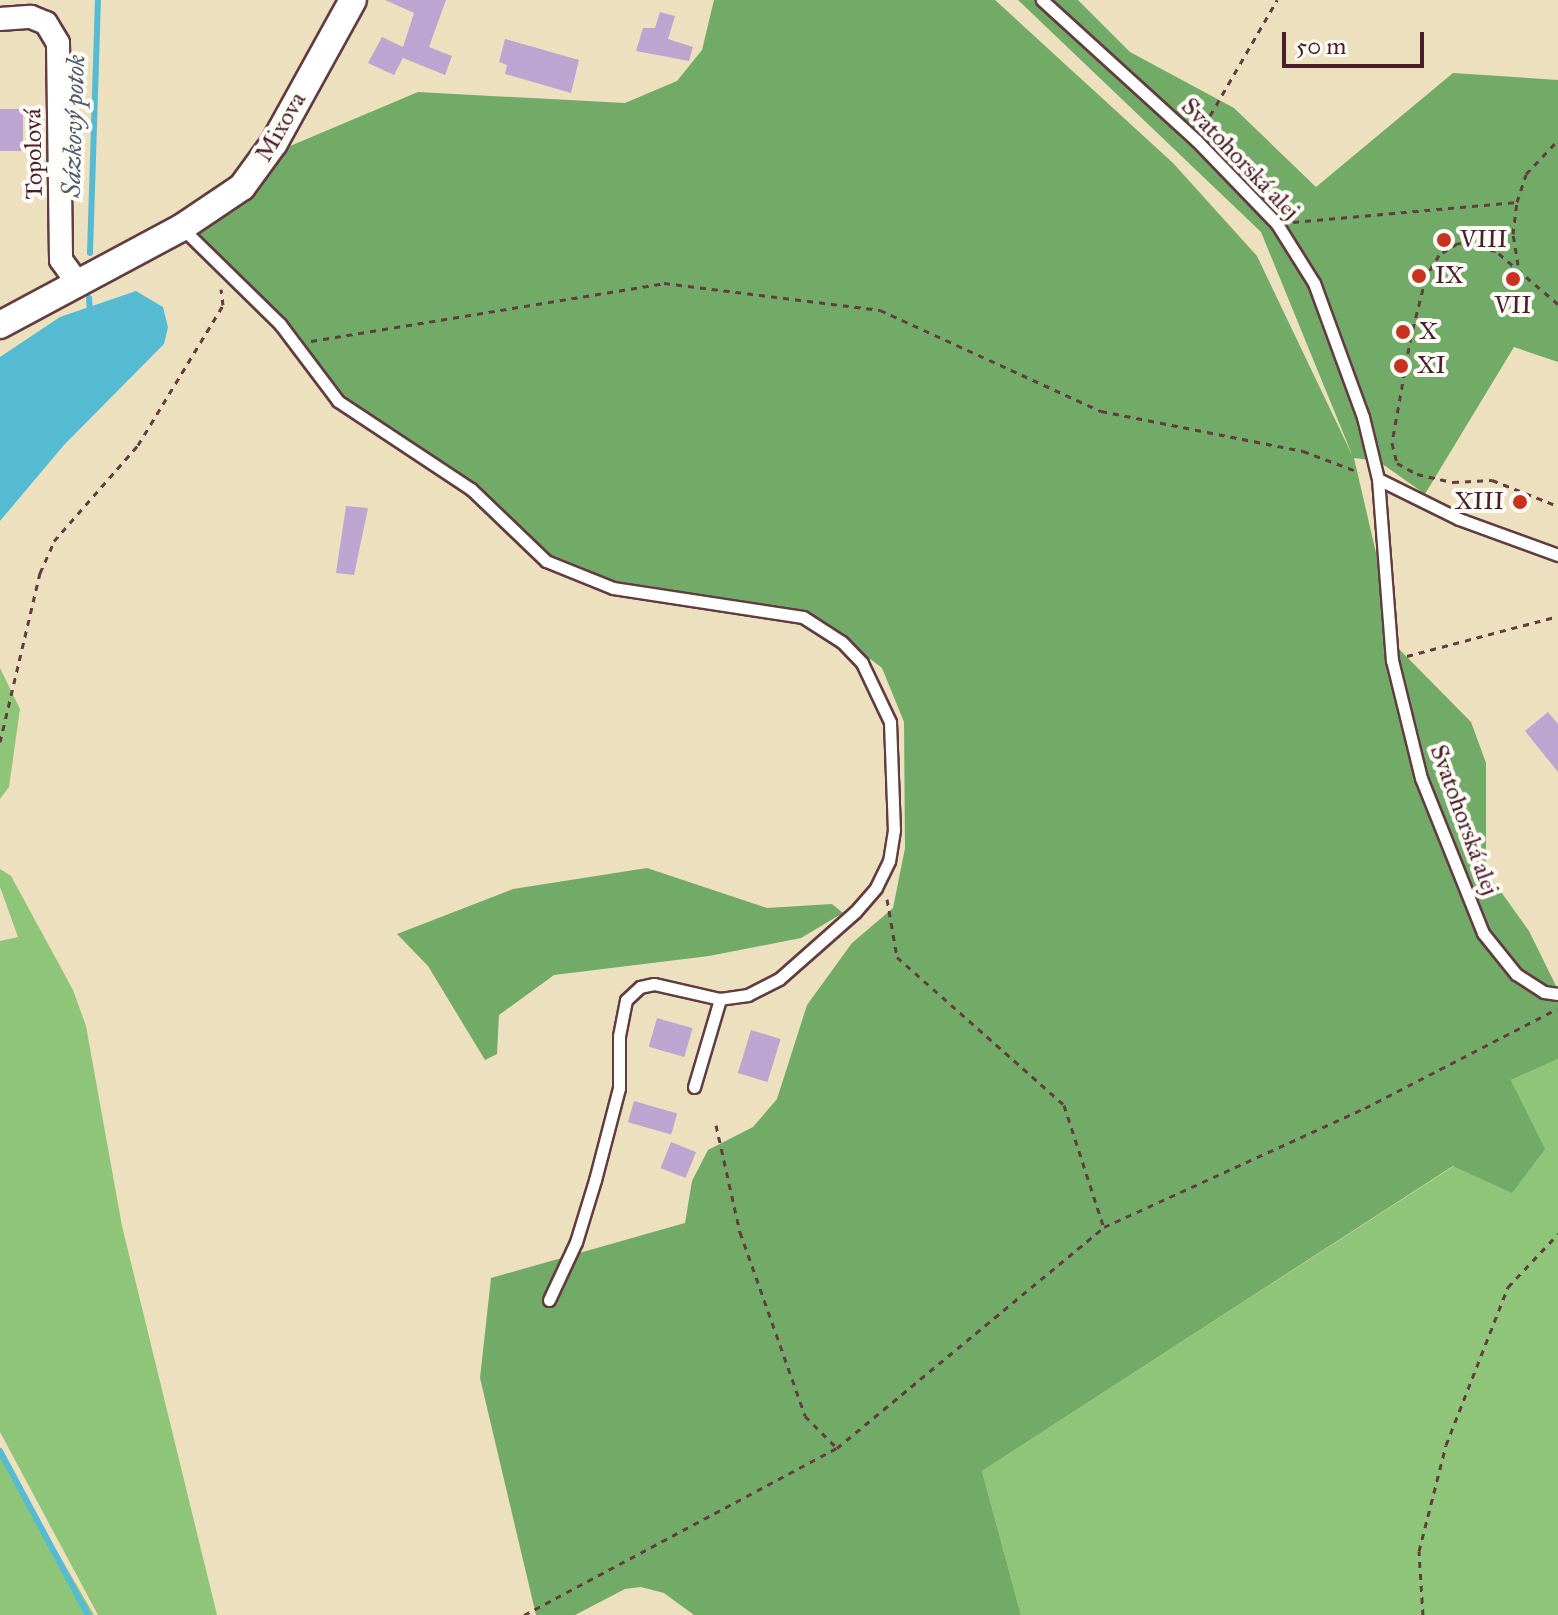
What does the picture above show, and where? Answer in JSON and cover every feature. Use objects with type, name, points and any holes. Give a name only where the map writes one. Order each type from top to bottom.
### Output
[{"type":"street","name":"Mixova","points":[[0,325],[221,204],[259,167],[353,0]]},
{"type":"street","name":"Topolová","points":[[0,19],[31,17],[46,23],[58,43],[61,260],[78,283]]},
{"type":"lane","name":"Svatohorská alej","points":[[1042,0],[1196,140],[1277,224],[1314,283],[1363,417],[1378,479],[1392,660],[1421,778],[1483,933],[1516,974],[1544,992],[1558,994]]},
{"type":"lane","points":[[181,228],[216,259],[297,343],[338,401],[471,489],[526,545],[567,574],[613,588],[803,617],[842,642],[862,663],[890,722],[894,830],[889,861],[876,888],[855,912],[779,979],[748,995],[720,999],[654,984],[640,987],[626,1000],[620,1018],[615,1104],[576,1242],[549,1300]]},
{"type":"lane","points":[[1378,479],[1459,519],[1558,555]]},
{"type":"lane","points":[[694,1087],[720,999]]},
{"type":"path","points":[[1196,140],[1277,0]]},
{"type":"path","points":[[1518,265],[1513,234],[1517,202],[1526,174],[1558,140]]},
{"type":"path","points":[[1277,224],[1517,202]]},
{"type":"path","points":[[1558,304],[1545,297],[1518,265],[1477,244],[1458,243],[1439,255],[1426,277],[1411,336],[1392,443],[1397,463],[1417,474],[1453,482],[1492,480],[1558,506]]},
{"type":"path","points":[[0,742],[40,573],[54,541],[138,445],[197,353],[223,305],[216,259]]},
{"type":"path","points":[[297,343],[664,283],[865,308],[880,310],[1101,411],[1303,451],[1378,479]]},
{"type":"path","points":[[1392,660],[1558,616]]},
{"type":"path","points":[[886,891],[897,957],[1064,1105],[1104,1227]]},
{"type":"path","points":[[524,1615],[837,1448],[1104,1227],[1365,1108],[1558,1009]]},
{"type":"path","points":[[716,1125],[740,1232],[805,1416],[837,1448]]},
{"type":"path","points":[[1423,1615],[1419,1551],[1446,1445],[1508,1287],[1558,1234]]},
{"type":"green space","points":[[714,0],[995,0],[1173,163],[1257,256],[1353,457],[1261,232],[1018,0],[1078,0],[1130,52],[1234,108],[1316,187],[1453,73],[1558,80],[1558,362],[1514,347],[1425,494],[1378,461],[1354,458],[1398,648],[1471,722],[1486,763],[1486,871],[1529,931],[1558,990],[1558,1059],[1511,1080],[1545,1149],[1512,1193],[1453,1166],[982,1471],[1021,1615],[694,1615],[664,1593],[641,1587],[625,1589],[575,1615],[536,1615],[480,1378],[491,1278],[685,1223],[692,1181],[708,1150],[753,1127],[777,1099],[807,1005],[852,943],[893,908],[905,848],[904,722],[882,668],[813,615],[611,585],[533,550],[480,492],[336,398],[235,269],[191,227],[283,149],[418,92],[625,103],[677,81],[702,50]]},
{"type":"green space","points":[[0,668],[20,709],[9,787],[0,799]]},
{"type":"green space","points":[[647,868],[767,908],[832,904],[843,913],[801,938],[709,956],[554,975],[499,1015],[497,1054],[485,1060],[428,966],[397,934],[513,889]]},
{"type":"green space","points":[[0,869],[11,876],[73,990],[86,1026],[122,1226],[217,1615],[98,1615],[0,1432],[0,941],[18,937],[0,887]]},
{"type":"green space","points":[[1558,1059],[1558,1615],[1021,1615],[982,1471],[1454,1166],[1544,1149],[1511,1080]]},
{"type":"green space","points":[[0,1448],[17,1483],[94,1615],[0,1615]]},
{"type":"water","points":[[136,291],[163,307],[168,327],[164,344],[64,445],[0,521],[0,357],[60,317]]},
{"type":"building","points":[[385,0],[446,0],[429,47],[452,56],[445,75],[403,58],[394,75],[368,63],[382,37],[403,47],[414,13]]},
{"type":"building","points":[[660,12],[675,16],[668,39],[693,47],[689,61],[636,51],[643,28],[655,28]]},
{"type":"building","points":[[505,39],[579,60],[571,93],[505,74],[507,65],[499,62]]},
{"type":"building","points":[[0,109],[23,109],[23,151],[0,151]]},
{"type":"building","points":[[346,506],[368,508],[354,575],[336,573]]},
{"type":"building","points":[[1548,712],[1558,724],[1558,772],[1525,731]]},
{"type":"building","points":[[657,1018],[693,1028],[684,1057],[649,1047]]},
{"type":"building","points":[[751,1030],[781,1039],[767,1082],[738,1073]]},
{"type":"building","points":[[634,1101],[677,1113],[671,1135],[628,1122]]},
{"type":"building","points":[[671,1142],[696,1152],[686,1178],[661,1168]]},
{"type":"waterway","name":"Sázkový potok","points":[[90,253],[98,0]]},
{"type":"waterway","name":"Sázkový potok","points":[[89,298],[90,313]]},
{"type":"waterway","points":[[0,1451],[88,1615]]},
{"type":"place","name":"VIII","points":[[1444,240]]},
{"type":"place","name":"IX","points":[[1419,276]]},
{"type":"place","name":"VII","points":[[1513,279]]},
{"type":"place","name":"X","points":[[1403,332]]},
{"type":"place","name":"XI","points":[[1401,366]]},
{"type":"place","name":"XIII","points":[[1520,502]]}]
